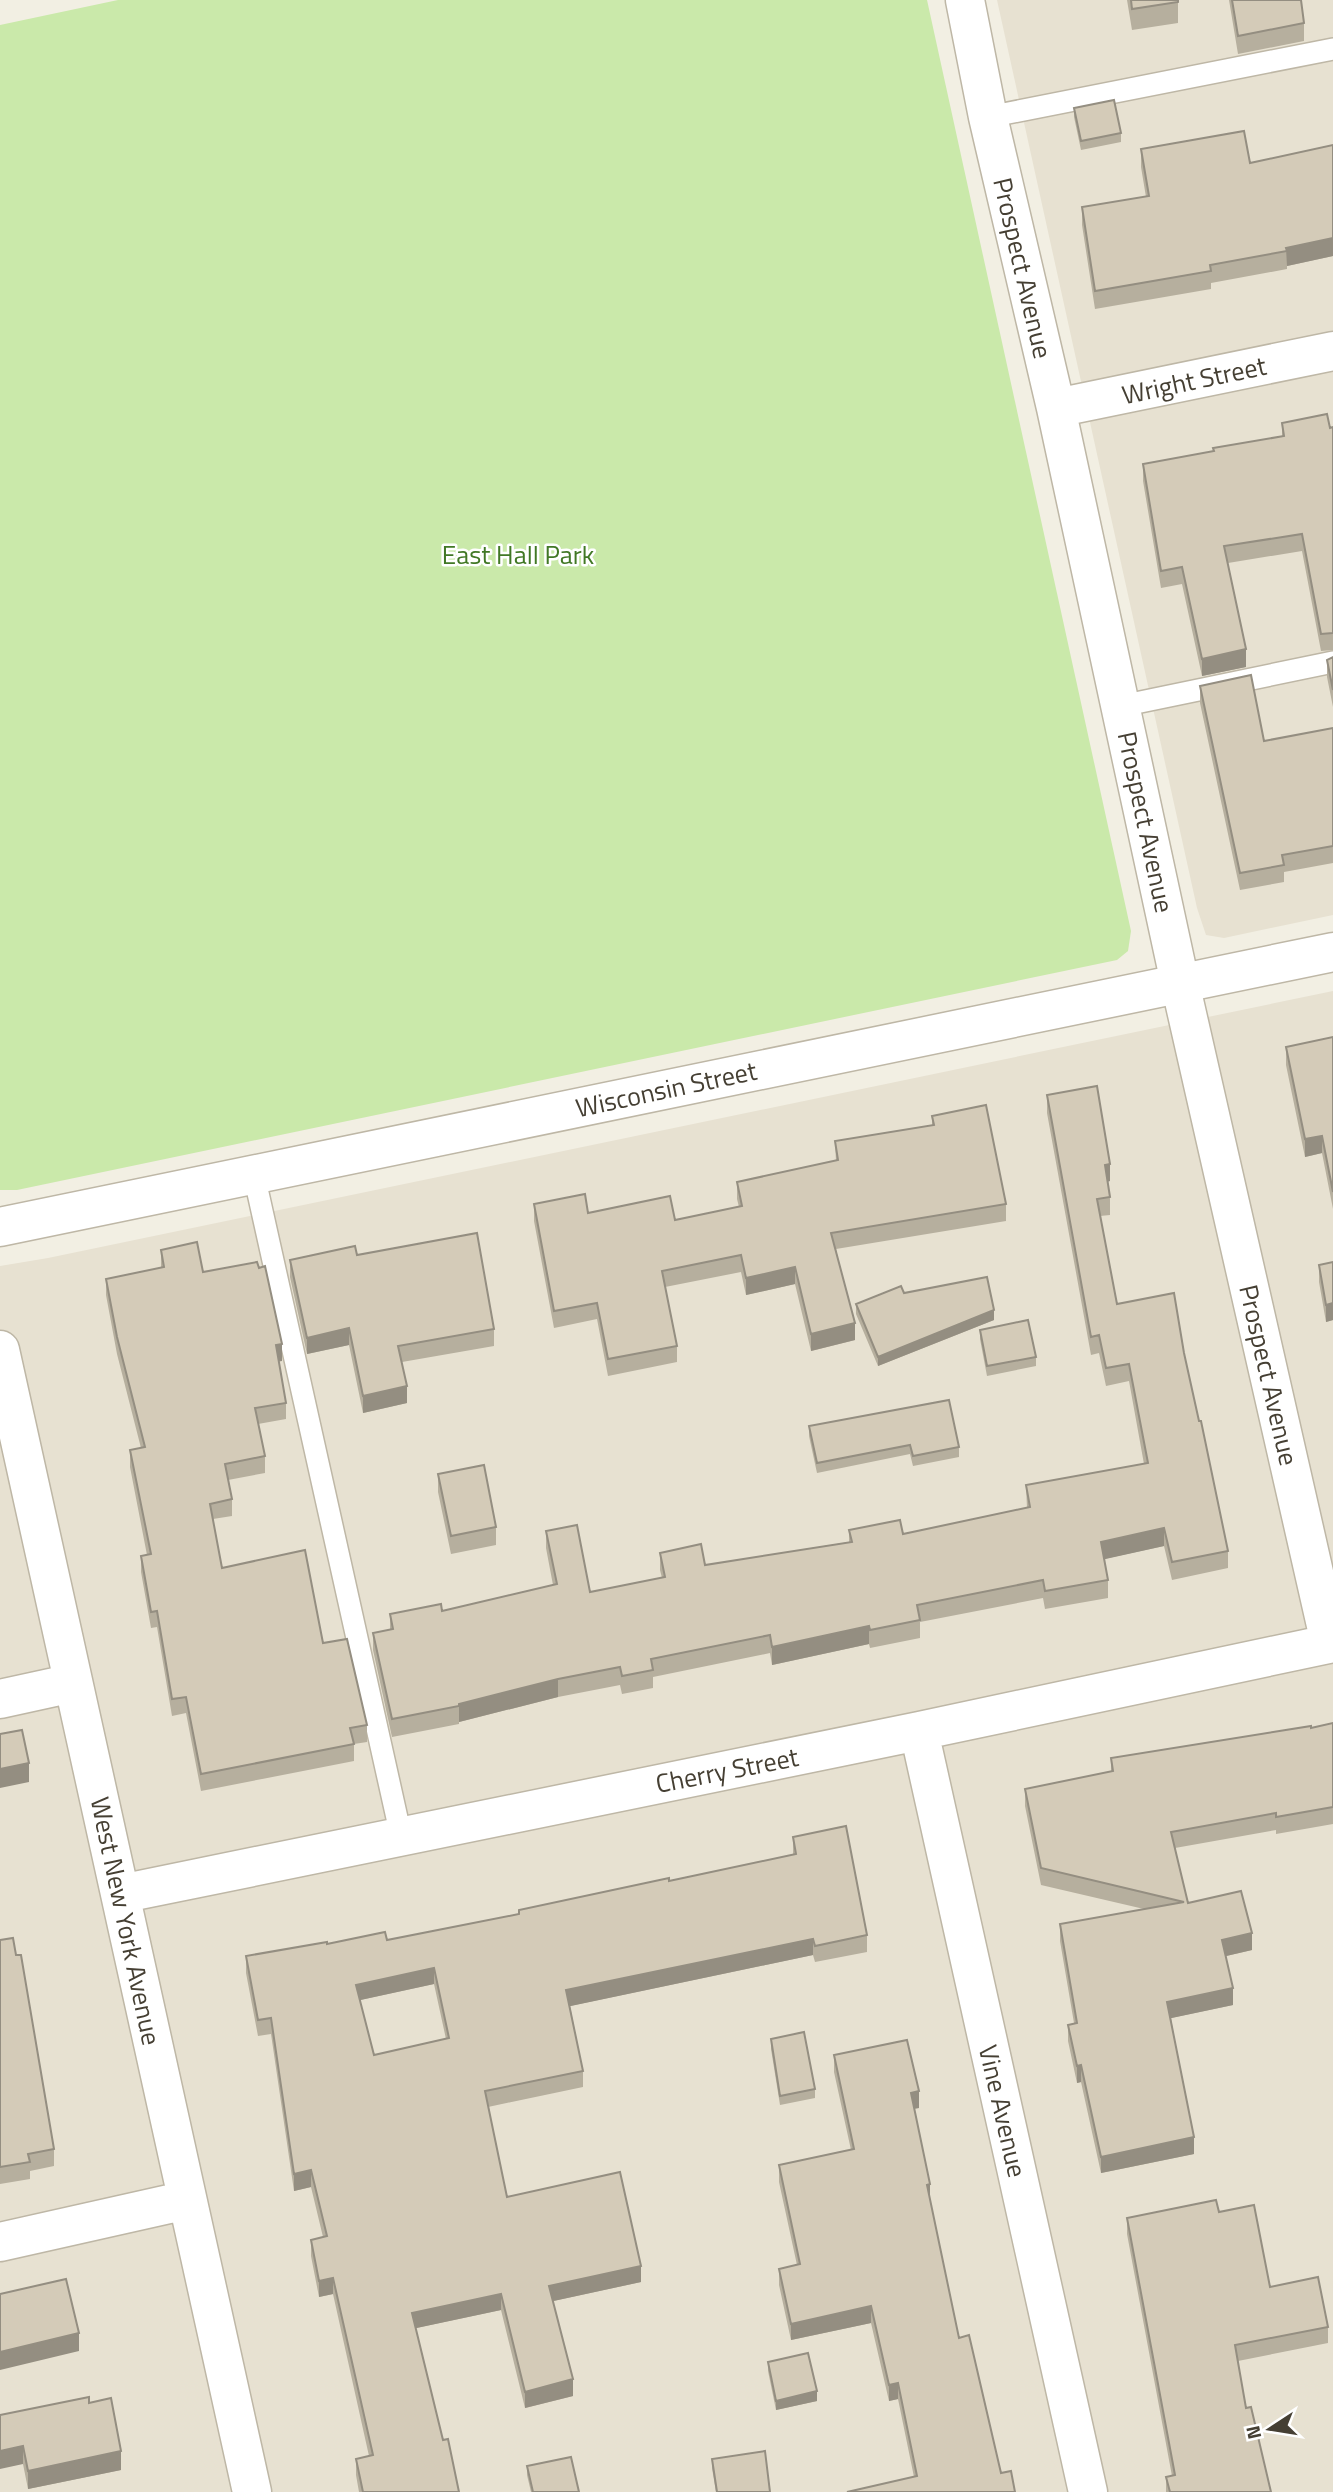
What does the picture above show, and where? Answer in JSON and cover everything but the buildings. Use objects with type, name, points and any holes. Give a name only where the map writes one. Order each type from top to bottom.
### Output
[{"type":"street","name":"Prospect Avenue","points":[[965,0],[988,117],[1056,408],[1180,983],[1331,1643]]},
{"type":"street","name":"Wright Street","points":[[1056,408],[1333,351]]},
{"type":"street","name":"Wisconsin Street","points":[[0,1227],[1333,952]]},
{"type":"street","name":"West New York Avenue","points":[[0,1350],[252,2492]]},
{"type":"street","name":"Cherry Street","points":[[120,1894],[919,1731],[1331,1643]]},
{"type":"street","points":[[0,1699],[73,1683]]},
{"type":"street","name":"Vine Avenue","points":[[919,1731],[1088,2492]]},
{"type":"street","points":[[0,2242],[187,2200]]},
{"type":"lane","points":[[988,117],[1333,49]]},
{"type":"lane","points":[[1121,706],[1333,662]]},
{"type":"lane","points":[[254,1175],[401,1836]]},
{"type":"shaded area","points":[[997,0],[1333,0],[1333,915],[1224,938],[1206,935],[1197,908]]},
{"type":"shaded area","points":[[1333,991],[1333,2492],[0,2492],[0,1266]]},
{"type":"green space","name":"East Hall Park","points":[[118,0],[927,0],[1131,931],[1128,951],[1117,960],[17,1190],[0,1190],[0,25]]}]
